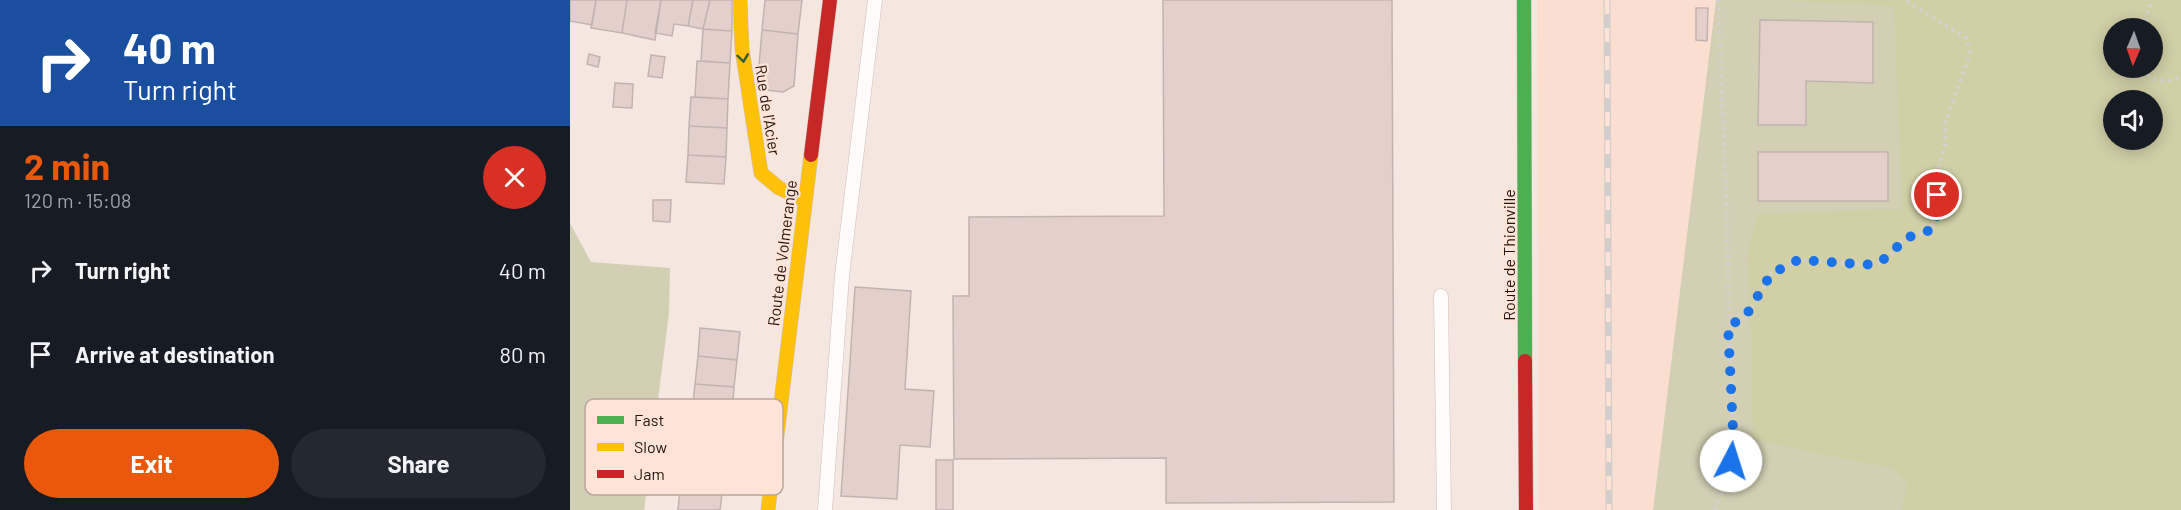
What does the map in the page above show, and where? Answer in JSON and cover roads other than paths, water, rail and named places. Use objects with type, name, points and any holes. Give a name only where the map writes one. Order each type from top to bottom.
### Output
[{"type":"main road","name":"Rue de l'Acier","points":[[740,0],[742,49],[761,173],[779,188],[805,200]]},
{"type":"main road","name":"Route de Volmerange","points":[[781,399],[830,0]]},
{"type":"main road","name":"Route de Thionville","points":[[1524,0],[1526,510]]},
{"type":"main road","name":"Route de Volmerange","points":[[768,510],[770,495]]},
{"type":"lane","points":[[825,510],[842,276],[875,0]]},
{"type":"lane","points":[[1441,296],[1444,510]]},
{"type":"railway","points":[[1607,0],[1609,510]]}]
